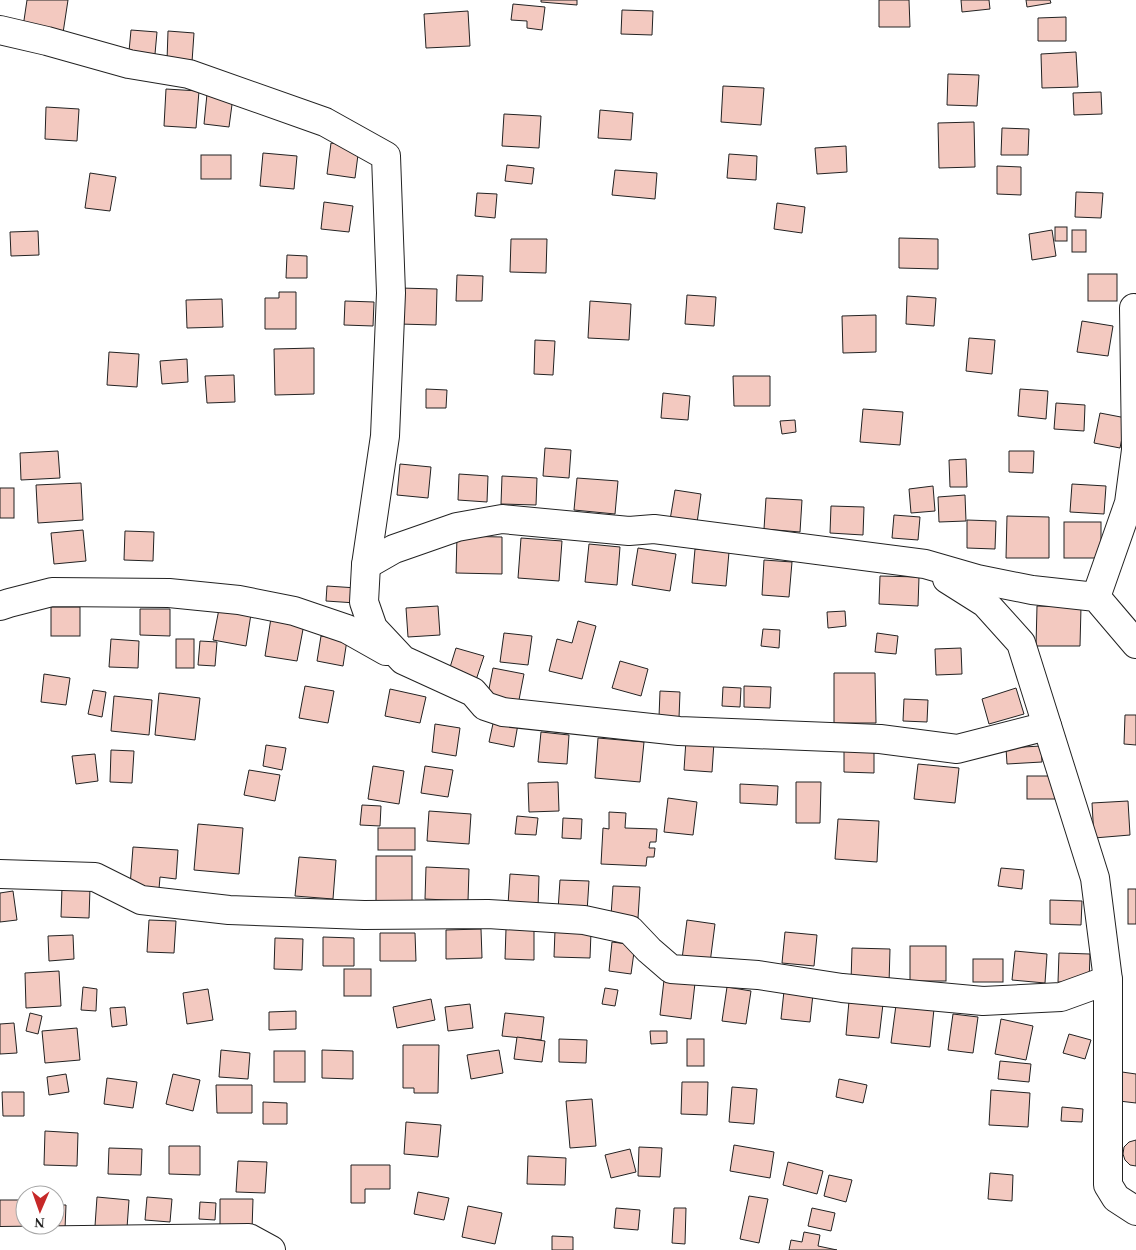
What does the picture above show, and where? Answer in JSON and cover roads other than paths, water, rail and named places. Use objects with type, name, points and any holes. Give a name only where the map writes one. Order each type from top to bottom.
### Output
[{"type":"street","points":[[0,30],[129,64],[189,74],[326,122],[386,156],[390,293],[385,436],[366,565],[364,602],[373,628],[403,660]]},
{"type":"street","points":[[1096,597],[1129,503],[1136,450],[1134,308]]},
{"type":"street","points":[[366,565],[394,549],[457,527],[502,519],[629,531],[654,529],[925,564],[1032,590],[1096,597],[1136,644]]},
{"type":"street","points":[[925,564],[985,603],[1021,643],[1095,878],[1108,980],[1108,1185],[1116,1198],[1136,1211]]},
{"type":"street","points":[[0,606],[52,592],[169,593],[239,600],[294,611],[347,630],[403,660],[473,692],[485,706],[503,712],[679,731],[880,739],[957,749],[1047,726]]},
{"type":"street","points":[[0,874],[95,877],[142,900],[229,910],[364,915],[488,914],[584,920],[630,930],[671,969],[758,974],[842,988],[983,1001],[1061,997],[1108,980]]},
{"type":"street","points":[[0,1241],[249,1238],[271,1250]]}]
